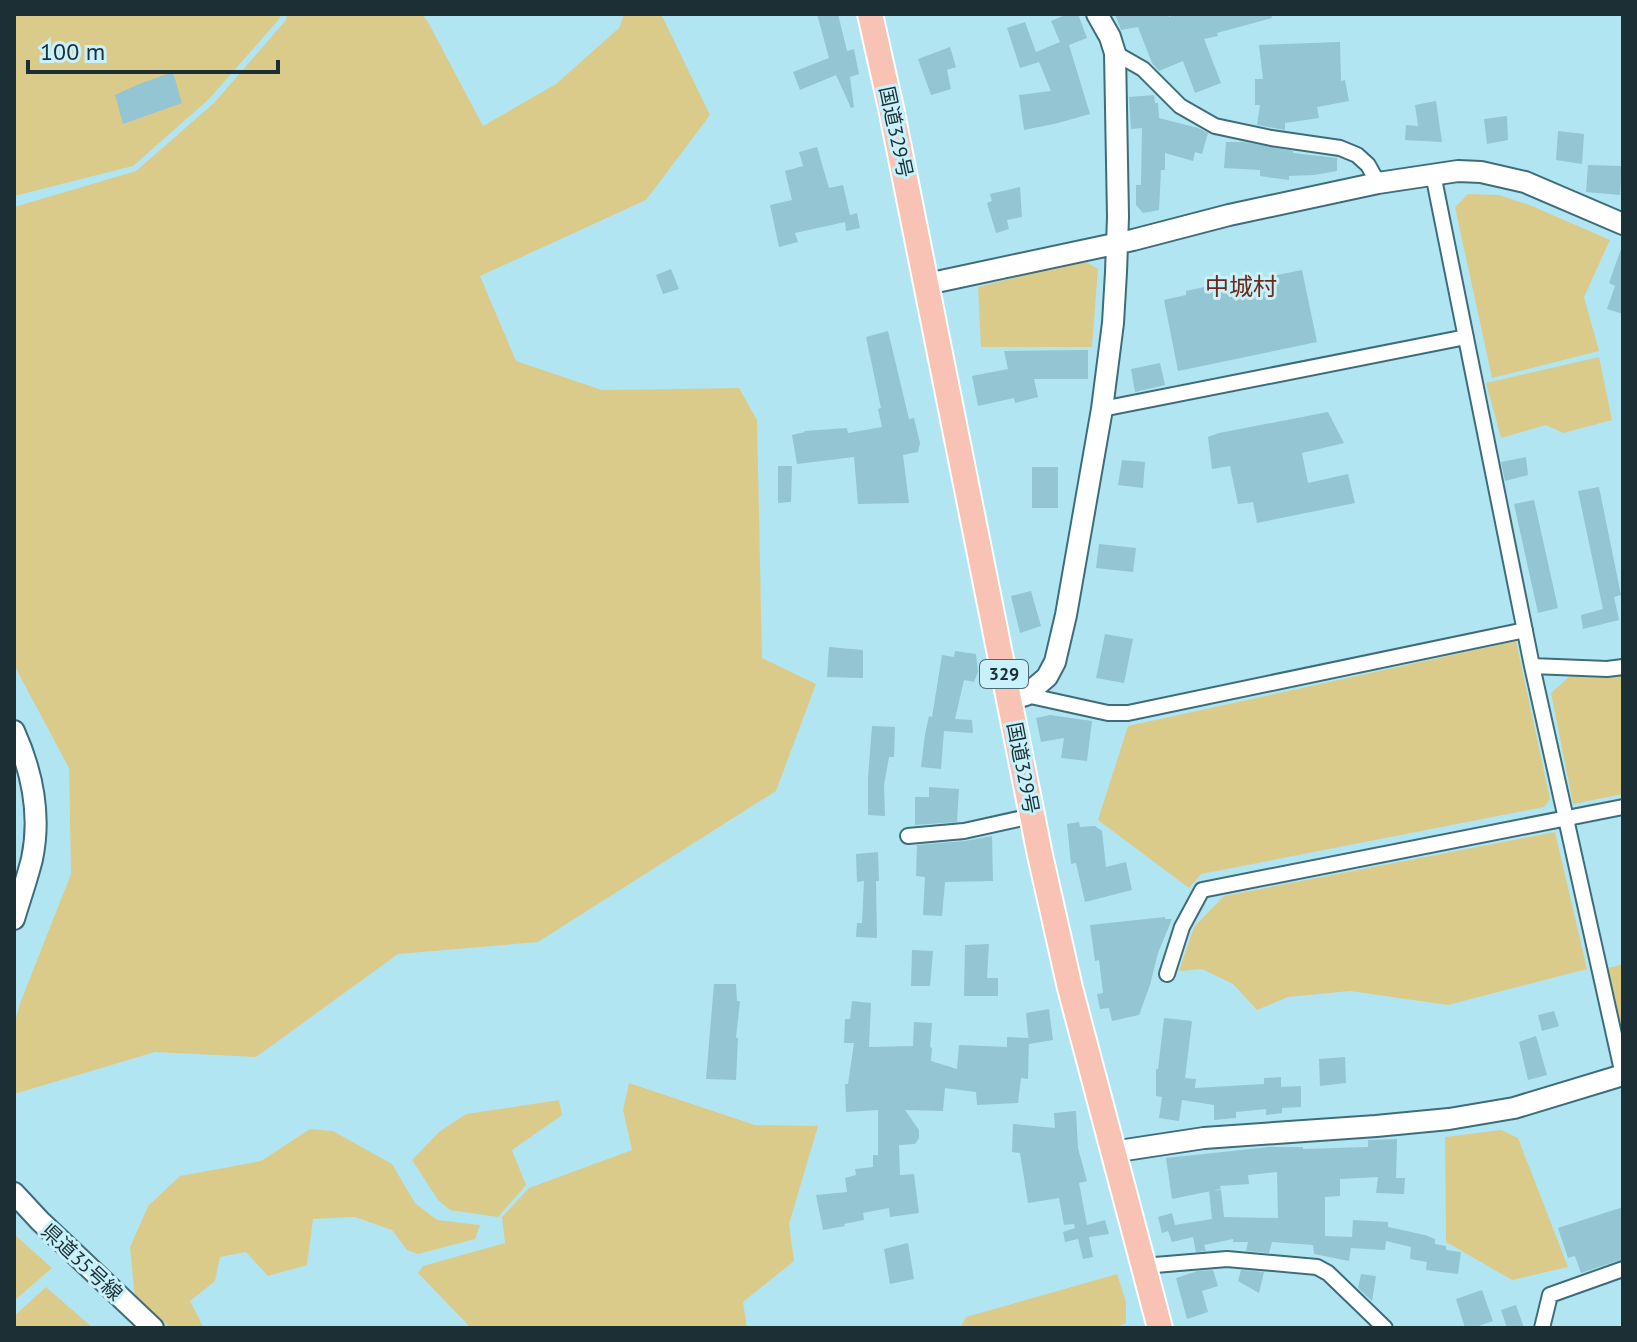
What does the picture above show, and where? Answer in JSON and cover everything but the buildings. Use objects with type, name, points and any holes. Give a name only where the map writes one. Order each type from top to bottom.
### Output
[{"type":"highway","name":"国道329号","points":[[870,14],[1018,698],[1032,816],[1070,988],[1160,1328]]},
{"type":"street","points":[[1018,698],[1047,677],[1055,662],[1102,409],[1113,323],[1118,217],[1115,53],[1097,14]]},
{"type":"street","points":[[1115,53],[1143,69],[1180,106],[1215,126],[1340,148],[1357,155],[1368,165],[1378,183]]},
{"type":"street","points":[[927,284],[1378,183],[1458,171],[1481,172],[1525,182],[1623,224]]},
{"type":"street","points":[[1112,1152],[1204,1138],[1449,1119],[1514,1108],[1623,1075],[1532,666],[1433,174]]},
{"type":"street","points":[[1102,409],[1466,337]]},
{"type":"street","points":[[1018,698],[1108,713],[1128,713],[1525,630]]},
{"type":"street","points":[[1532,666],[1623,667]]},
{"type":"street","points":[[14,731],[24,753],[35,802],[36,829],[32,859],[14,919]]},
{"type":"street","points":[[1167,974],[1182,927],[1202,890],[1623,807]]},
{"type":"street","points":[[908,836],[964,831],[1032,816]]},
{"type":"street","name":"県道35号線","points":[[14,1193],[153,1328]]},
{"type":"street","points":[[1143,1266],[1227,1259],[1317,1267],[1328,1273],[1385,1328]]},
{"type":"street","points":[[1542,1328],[1550,1295],[1623,1269]]},
{"type":"shaded area","points":[[14,14],[281,14],[209,99],[133,166],[14,196]]},
{"type":"shaded area","points":[[287,14],[422,14],[483,126],[556,84],[619,28],[624,14],[661,14],[710,115],[646,200],[480,276],[516,361],[602,390],[739,388],[757,420],[762,658],[816,684],[776,791],[538,942],[398,954],[256,1057],[155,1052],[14,1094],[14,1024],[71,874],[69,768],[14,665],[14,207],[136,171],[214,103],[286,20]]},
{"type":"shaded area","points":[[1468,194],[1499,195],[1610,240],[1584,297],[1599,351],[1492,378],[1455,207]]},
{"type":"shaded area","points":[[1083,260],[1098,269],[1092,347],[981,347],[978,287]]},
{"type":"shaded area","points":[[1599,357],[1612,420],[1563,433],[1546,425],[1501,438],[1486,383]]},
{"type":"shaded area","points":[[1516,641],[1550,799],[1544,807],[1201,874],[1189,888],[1098,820],[1128,726]]},
{"type":"shaded area","points":[[1570,676],[1623,676],[1623,794],[1573,804],[1551,693]]},
{"type":"shaded area","points":[[1555,832],[1587,969],[1448,1005],[1350,991],[1288,997],[1257,1010],[1233,984],[1202,969],[1179,971],[1194,927],[1224,896]]},
{"type":"shaded area","points":[[1623,964],[1623,1052],[1604,969]]},
{"type":"shaded area","points":[[629,1083],[755,1125],[818,1126],[789,1224],[794,1261],[743,1302],[747,1328],[471,1328],[418,1273],[423,1266],[505,1243],[502,1217],[529,1188],[632,1150],[623,1110]]},
{"type":"shaded area","points":[[559,1100],[562,1115],[512,1150],[526,1185],[498,1217],[450,1210],[438,1200],[412,1160],[439,1132],[466,1114]]},
{"type":"shaded area","points":[[310,1129],[333,1131],[392,1164],[415,1203],[437,1220],[480,1225],[475,1239],[418,1254],[407,1250],[392,1230],[355,1217],[313,1219],[307,1265],[268,1276],[246,1252],[220,1257],[215,1281],[190,1301],[204,1328],[171,1328],[135,1299],[130,1247],[148,1206],[180,1176],[261,1161]]},
{"type":"shaded area","points":[[1501,1130],[1518,1138],[1568,1267],[1512,1280],[1446,1242],[1445,1137]]},
{"type":"shaded area","points":[[14,1234],[52,1268],[14,1301]]},
{"type":"shaded area","points":[[1117,1274],[1126,1302],[1126,1323],[1113,1328],[960,1328],[966,1317]]},
{"type":"shaded area","points":[[46,1287],[93,1328],[14,1328],[14,1316]]},
{"type":"district","name":"中城村","points":[[1241,287]]}]
